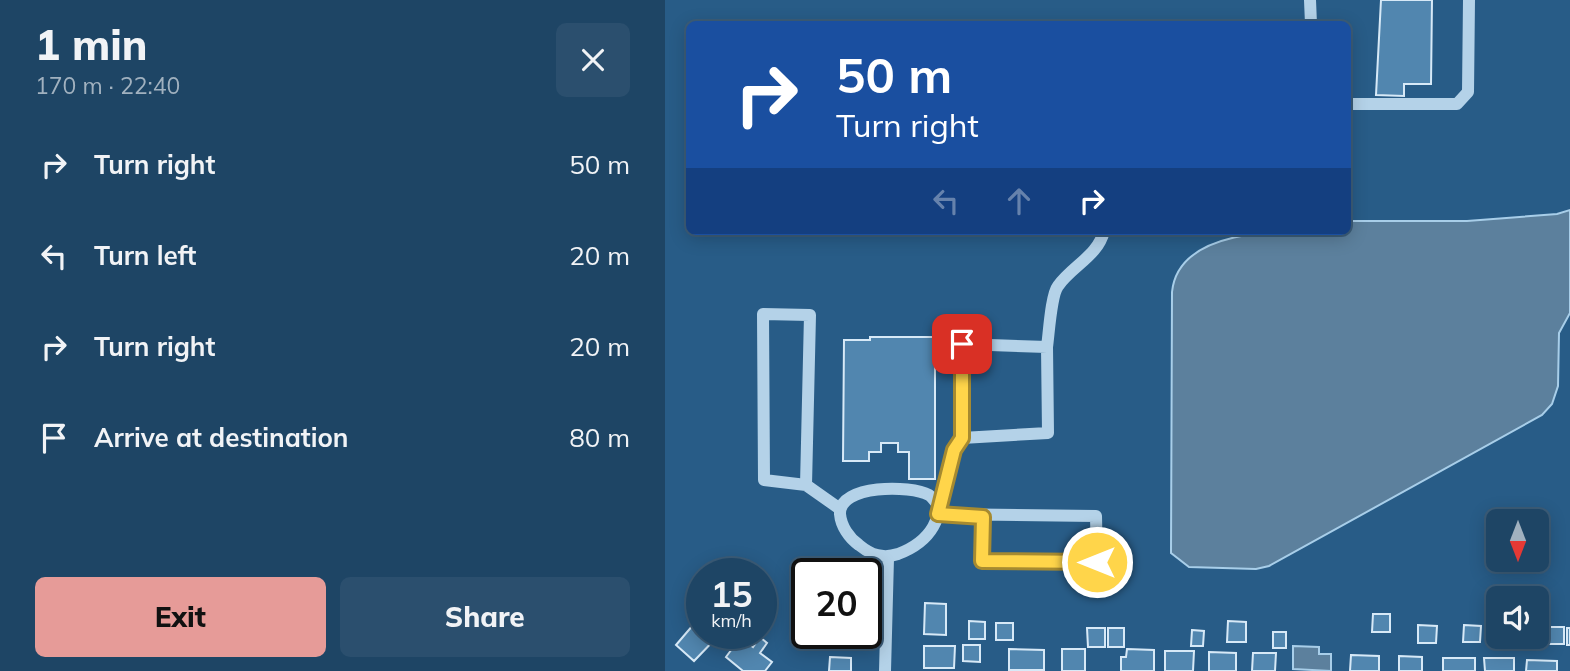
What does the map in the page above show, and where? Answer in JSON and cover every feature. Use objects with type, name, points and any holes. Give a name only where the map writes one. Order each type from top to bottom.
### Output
[{"type":"street","points":[[1310,0],[1311,21]]},
{"type":"street","points":[[1351,104],[1457,104],[1468,92],[1469,0]]},
{"type":"street","points":[[962,438],[1048,433],[1047,346],[1056,288],[1094,250],[1102,241],[1103,235]]},
{"type":"street","points":[[806,485],[810,315],[763,314],[764,480],[806,485],[839,509]]},
{"type":"street","points":[[983,517],[982,561],[1097,562],[1096,516],[983,517],[939,510],[930,496],[913,490],[856,492],[846,499],[839,509],[841,523],[857,544],[872,554],[888,558],[918,546],[934,530],[939,510],[954,450],[962,438],[962,344],[1047,346]]},
{"type":"street","points":[[885,671],[888,558]]},
{"type":"water","points":[[1570,210],[1570,313],[1559,333],[1558,386],[1552,404],[1542,415],[1269,566],[1256,569],[1189,567],[1171,553],[1172,292],[1179,270],[1195,253],[1217,242],[1250,235],[1351,235],[1351,221],[1467,221],[1557,214]]},
{"type":"water","points":[[1293,646],[1319,647],[1319,654],[1331,654],[1331,671],[1293,669]]},
{"type":"building","points":[[1381,0],[1432,0],[1431,84],[1404,84],[1404,96],[1376,95]]},
{"type":"building","points":[[870,337],[935,337],[935,479],[909,479],[909,452],[898,452],[898,443],[881,443],[881,452],[869,452],[869,461],[843,461],[844,340],[870,340]]},
{"type":"building","points":[[925,603],[946,604],[946,635],[924,634]]},
{"type":"building","points":[[1373,614],[1390,614],[1390,632],[1372,632]]},
{"type":"building","points":[[969,621],[985,622],[985,639],[969,639]]},
{"type":"building","points":[[1228,621],[1246,622],[1246,642],[1227,642]]},
{"type":"building","points":[[996,623],[1013,623],[1013,640],[996,640]]},
{"type":"building","points":[[1418,625],[1437,626],[1436,643],[1418,643]]},
{"type":"building","points":[[1464,625],[1481,626],[1480,642],[1463,642]]},
{"type":"building","points":[[1549,627],[1564,627],[1564,644],[1549,644]]},
{"type":"building","points":[[1087,628],[1105,628],[1105,647],[1088,647]]},
{"type":"building","points":[[1108,628],[1124,628],[1124,647],[1108,647]]},
{"type":"building","points":[[1567,628],[1570,628],[1570,645],[1567,645]]},
{"type":"building","points":[[1192,630],[1204,631],[1203,646],[1191,646]]},
{"type":"building","points":[[1273,632],[1286,632],[1286,648],[1273,648]]},
{"type":"building","points":[[686,633],[686,649],[706,649],[694,661],[676,645]]},
{"type":"building","points":[[963,645],[980,645],[980,662],[963,661]]},
{"type":"building","points":[[924,646],[955,646],[954,668],[924,668]]},
{"type":"building","points":[[732,649],[763,649],[760,653],[772,662],[765,671],[743,671],[726,657]]},
{"type":"building","points":[[1009,649],[1044,650],[1044,670],[1009,670]]},
{"type":"building","points":[[1062,649],[1085,649],[1085,671],[1062,671]]},
{"type":"building","points":[[1127,649],[1154,650],[1154,671],[1121,671],[1121,657],[1126,657]]},
{"type":"building","points":[[1165,651],[1194,651],[1193,671],[1165,671]]},
{"type":"building","points":[[1209,652],[1236,653],[1236,671],[1209,671]]},
{"type":"building","points":[[1253,653],[1276,653],[1275,671],[1252,671]]},
{"type":"building","points":[[1351,655],[1379,656],[1379,671],[1350,671]]},
{"type":"building","points":[[1399,656],[1422,657],[1422,671],[1399,671]]},
{"type":"building","points":[[830,657],[851,658],[851,671],[829,671]]},
{"type":"building","points":[[1443,658],[1475,658],[1475,671],[1443,671]]},
{"type":"building","points":[[1484,658],[1514,658],[1514,671],[1485,671]]},
{"type":"building","points":[[1527,660],[1557,661],[1557,671],[1526,671]]},
{"type":"route","points":[[962,344],[962,438],[954,450],[938,514],[983,517],[982,561],[1097,562]]}]
